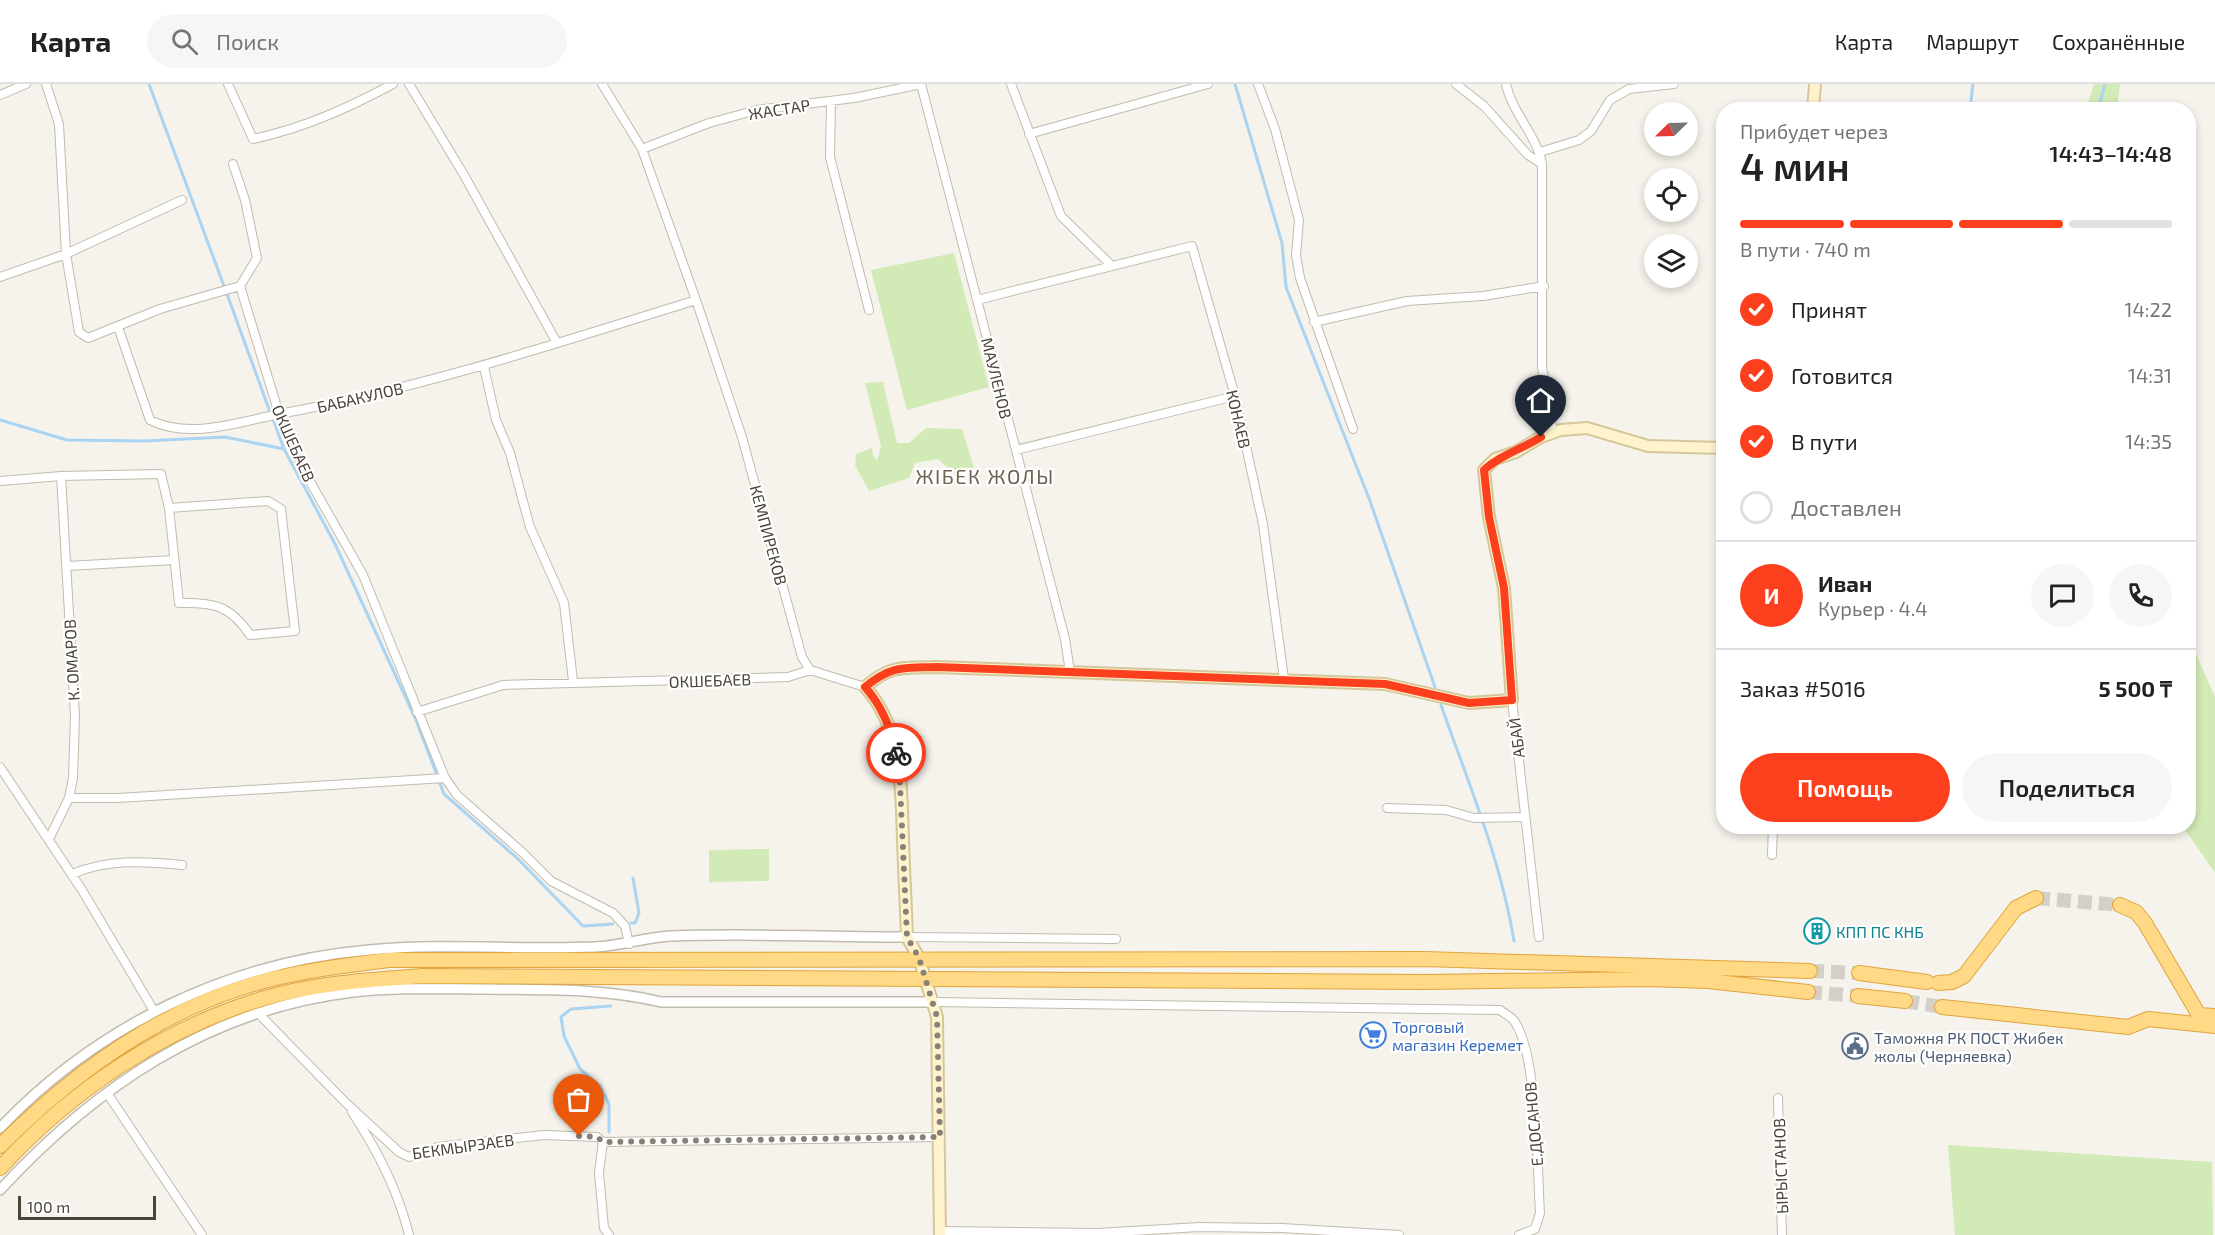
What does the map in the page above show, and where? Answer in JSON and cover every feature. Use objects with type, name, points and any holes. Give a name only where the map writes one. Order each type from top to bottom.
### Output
[{"type":"highway","points":[[1859,973],[1932,983],[1952,982],[1964,976],[2016,908],[2036,898]]},
{"type":"highway","points":[[2120,905],[2136,912],[2145,923],[2199,1015],[2215,1016]]},
{"type":"highway","points":[[1424,982],[1425,959]]},
{"type":"highway","points":[[0,1146],[40,1106],[126,1041],[172,1017],[224,994],[266,980],[316,969],[389,960],[1425,959],[1810,971]]},
{"type":"highway","points":[[1584,965],[1585,980]]},
{"type":"highway","points":[[0,1168],[88,1089],[147,1048],[181,1030],[265,998],[362,980],[422,976],[1424,982],[1708,981],[1808,992]]},
{"type":"highway","points":[[1858,996],[1905,1001]]},
{"type":"highway","points":[[1942,1007],[2128,1027],[2148,1020],[2215,1026]]},
{"type":"main road","points":[[1814,102],[1815,84]]},
{"type":"main road","name":"АБАЙ","points":[[1512,700],[1504,588],[1489,517],[1484,470],[1496,459],[1516,452],[1553,433],[1587,428],[1648,446],[1716,448]]},
{"type":"main road","points":[[940,1233],[937,1017],[919,958],[907,937],[900,784],[896,749],[885,716],[877,701],[865,687],[882,673],[900,668],[1385,684],[1469,703],[1512,700]]},
{"type":"street","points":[[0,95],[26,84]]},
{"type":"street","points":[[46,84],[59,124],[66,254],[79,332],[88,338],[160,309],[240,286],[257,258],[245,200],[233,164]]},
{"type":"street","points":[[228,84],[253,139],[285,132],[342,111],[393,84]]},
{"type":"street","points":[[409,84],[464,175],[557,344]]},
{"type":"street","name":"КЕМПИРЕКОВ","points":[[602,84],[642,149],[696,300],[742,437],[802,657],[810,670]]},
{"type":"street","name":"ЖАСТАР","points":[[642,149],[709,123],[757,110],[831,101],[921,84]]},
{"type":"street","name":"МАУЛЕНОВ","points":[[921,84],[1065,639],[1070,672]]},
{"type":"street","points":[[1011,84],[1060,216],[1111,265]]},
{"type":"street","points":[[1029,134],[1208,84]]},
{"type":"street","points":[[1258,84],[1275,129],[1299,220],[1296,255],[1300,278],[1353,429]]},
{"type":"street","points":[[1456,84],[1484,106],[1528,155],[1542,164]]},
{"type":"street","points":[[1506,84],[1509,96],[1540,152],[1542,164],[1544,286],[1542,367],[1553,433]]},
{"type":"street","points":[[1540,152],[1579,140],[1591,131],[1610,100],[1629,89],[1674,84]]},
{"type":"street","points":[[831,101],[831,157],[868,310]]},
{"type":"street","points":[[0,277],[66,254],[182,200]]},
{"type":"street","name":"КОНАЕВ","points":[[978,300],[1192,246],[1235,396],[1263,524],[1284,679]]},
{"type":"street","name":"ОКШЕБАЕВ","points":[[240,286],[279,414],[303,469],[363,575],[445,778],[457,795],[522,852],[551,881],[613,914],[625,926],[629,944]]},
{"type":"street","points":[[1314,322],[1407,301],[1483,296],[1544,286]]},
{"type":"street","name":"БАБАКУЛОВ","points":[[118,327],[150,420],[165,428],[216,427],[327,406],[484,367],[696,300]]},
{"type":"street","points":[[484,367],[496,420],[510,453],[530,527],[564,603],[573,681]]},
{"type":"street","points":[[1016,450],[1235,396]]},
{"type":"street","points":[[0,481],[62,476],[161,474],[169,508],[179,603],[209,602],[240,619],[250,634],[295,631],[281,509],[268,501],[169,508]]},
{"type":"street","name":"К. ОМАРОВ","points":[[49,839],[69,798],[75,716],[62,476]]},
{"type":"street","points":[[67,566],[174,560]]},
{"type":"street","points":[[810,670],[865,687]]},
{"type":"street","name":"ОКШЕБАЕВ","points":[[417,712],[503,685],[573,681],[644,682],[788,677],[810,670]]},
{"type":"street","name":"АБАЙ","points":[[1512,700],[1539,937]]},
{"type":"street","points":[[0,767],[72,874],[154,1011]]},
{"type":"street","points":[[69,798],[118,798],[445,778]]},
{"type":"street","points":[[1387,808],[1446,810],[1474,818],[1526,817]]},
{"type":"street","points":[[1772,855],[1773,834]]},
{"type":"street","points":[[72,874],[93,866],[138,861],[182,865]]},
{"type":"street","points":[[0,1128],[78,1060],[154,1011],[201,989],[235,977],[326,954],[418,947],[596,947],[629,944],[669,936],[1116,939]]},
{"type":"street","points":[[0,1190],[46,1143],[106,1093],[142,1067],[177,1047],[219,1026],[258,1013],[352,992],[401,989],[610,993],[632,994],[661,1002],[934,1002]]},
{"type":"street","name":"Е.ДОСАНОВ","points":[[934,1002],[1500,1010],[1514,1020],[1525,1046],[1533,1095],[1540,1213],[1535,1229],[1520,1235]]},
{"type":"street","name":"БЕКМЫРЗАЕВ","points":[[258,1013],[345,1102],[399,1152],[409,1157],[438,1147],[544,1135],[597,1137],[603,1142],[940,1137]]},
{"type":"street","points":[[106,1093],[202,1235]]},
{"type":"street","name":"ЫРЫСТАНОВ","points":[[1778,1098],[1782,1235]]},
{"type":"street","points":[[345,1102],[371,1141],[390,1178],[402,1204],[409,1235]]},
{"type":"street","points":[[603,1142],[599,1173],[604,1228],[609,1235]]},
{"type":"street","points":[[940,1233],[1096,1233],[1199,1227],[1270,1228],[1399,1235]]},
{"type":"green space","points":[[2094,84],[2120,84],[2118,102],[2088,102]]},
{"type":"green space","points":[[954,253],[989,387],[907,410],[871,270]]},
{"type":"green space","points":[[883,382],[897,443],[909,443],[926,428],[962,429],[974,468],[955,475],[938,459],[915,463],[909,478],[869,491],[855,465],[856,454],[872,448],[877,461],[881,446],[865,383]]},
{"type":"green space","points":[[2196,654],[2215,697],[2215,873],[2188,834],[2196,834]]},
{"type":"green space","points":[[769,849],[769,881],[709,882],[709,850]]},
{"type":"green space","points":[[1948,1145],[2212,1162],[2213,1235],[1955,1235]]},
{"type":"waterway","points":[[149,84],[224,286]]},
{"type":"waterway","points":[[1235,84],[1282,243],[1286,287],[1370,501],[1435,687]]},
{"type":"waterway","points":[[1971,102],[1973,84]]},
{"type":"waterway","points":[[2100,102],[2105,84]]},
{"type":"waterway","points":[[227,294],[270,412]]},
{"type":"waterway","points":[[273,419],[284,449],[335,544],[416,720],[444,794],[518,859],[583,926],[613,924]]},
{"type":"waterway","points":[[0,420],[67,440],[145,441],[225,437],[284,449]]},
{"type":"waterway","points":[[1441,705],[1492,851],[1514,941]]},
{"type":"waterway","points":[[631,923],[635,923],[639,913],[633,878]]},
{"type":"waterway","points":[[609,1132],[609,1104],[600,1086],[580,1069],[564,1036],[561,1017],[571,1009],[611,1006]]},
{"type":"tunnel","points":[[2036,898],[2120,905]]},
{"type":"tunnel","points":[[1810,971],[1859,973]]},
{"type":"tunnel","points":[[1808,992],[1858,996]]},
{"type":"tunnel","points":[[1905,1001],[1942,1007]]},
{"type":"way so far","points":[[579,1136],[597,1137],[603,1142],[940,1137],[937,1017],[919,958],[907,937],[900,784],[896,753]]},
{"type":"place","name":"КПП ПС КНБ","points":[[1817,931]]},
{"type":"place","name":"Торговый магазин Керемет","points":[[1373,1035]]},
{"type":"place","name":"Таможня РК ПОСТ Жибек жолы (Черняевка)","points":[[1855,1046]]},
{"type":"district","name":"ЖІБЕК ЖОЛЫ","points":[[985,476]]},
{"type":"route","points":[[896,753],[885,716],[877,701],[865,687],[882,673],[900,668],[937,667],[1385,684],[1404,686],[1469,703],[1512,700],[1504,588],[1489,517],[1484,470],[1496,459],[1516,452],[1541,437]]}]
